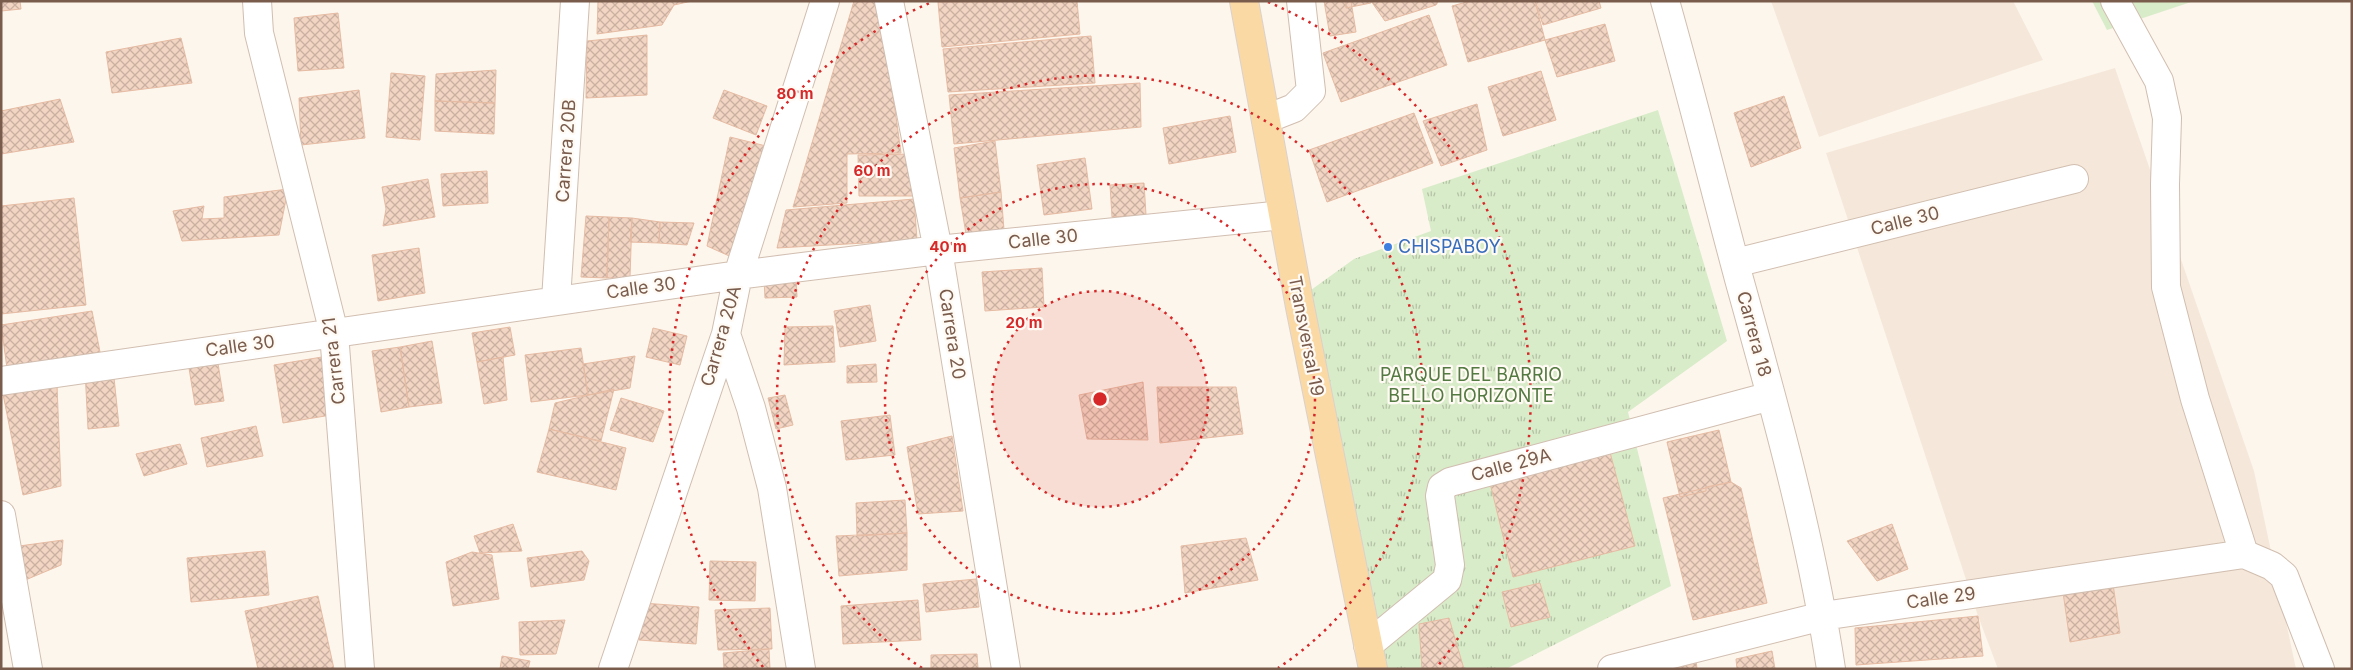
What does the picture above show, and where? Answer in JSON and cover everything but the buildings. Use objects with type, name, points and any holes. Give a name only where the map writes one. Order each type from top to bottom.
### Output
[{"type":"main road","name":"Transversal 19","points":[[1244,1],[1283,215],[1370,657]]},
{"type":"street","name":"Carrera 21","points":[[257,1],[259,33],[334,333],[360,669]]},
{"type":"street","name":"Carrera 20B","points":[[556,300],[575,1]]},
{"type":"street","name":"Carrera 20A","points":[[613,669],[726,334],[738,275],[825,1]]},
{"type":"street","name":"Carrera 20","points":[[889,1],[938,250],[1006,669]]},
{"type":"street","points":[[1266,119],[1294,108],[1310,91],[1301,1]]},
{"type":"street","name":"Carrera 18","points":[[1665,1],[1771,396],[1809,547],[1823,616],[1831,669]]},
{"type":"street","points":[[2115,1],[2159,82],[2167,118],[2165,184],[2166,287],[2195,399],[2244,554],[2272,566],[2284,576],[2320,669]]},
{"type":"street","name":"Calle 30","points":[[1735,263],[2074,178]]},
{"type":"street","name":"Calle 30","points":[[1,381],[738,275],[938,250],[1283,215]]},
{"type":"street","points":[[726,334],[751,408],[772,488],[802,669]]},
{"type":"street","name":"Calle 29A","points":[[1370,657],[1447,580],[1450,564],[1440,496],[1442,487],[1450,482],[1771,396]]},
{"type":"street","points":[[1,515],[11,631],[28,669]]},
{"type":"street","name":"Calle 29","points":[[1612,669],[1823,616],[2244,554]]},
{"type":"shaded area","points":[[1771,1],[2013,1],[2043,60],[1819,137]]},
{"type":"shaded area","points":[[2115,68],[2254,471],[2296,669],[1998,669],[1978,616],[1826,153]]},
{"type":"green space","points":[[2092,1],[2194,1],[2107,30]]},
{"type":"green space","name":"PARQUE DEL BARRIO BELLO HORIZONTE","points":[[1658,110],[1727,341],[1628,412],[1671,586],[1506,669],[1366,669],[1293,303],[1354,259],[1431,231],[1422,189]]},
{"type":"place","name":"CHISPABOY","points":[[1388,247]]}]
